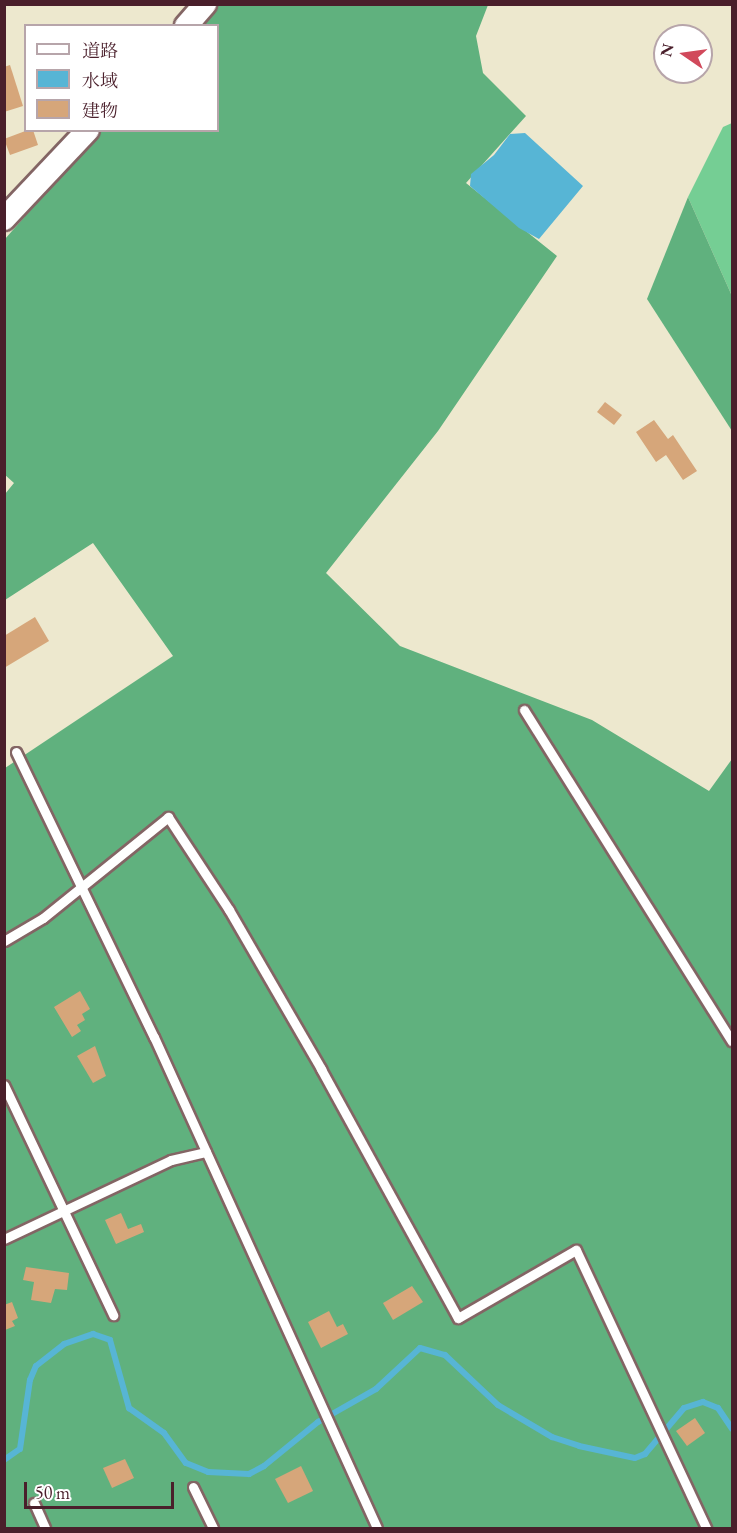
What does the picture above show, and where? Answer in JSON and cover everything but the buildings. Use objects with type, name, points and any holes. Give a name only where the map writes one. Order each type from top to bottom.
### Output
[{"type":"street","points":[[188,24],[205,4]]},
{"type":"street","points":[[4,219],[86,132]]},
{"type":"lane","points":[[524,710],[732,1041]]},
{"type":"lane","points":[[16,752],[83,886],[377,1528]]},
{"type":"lane","points":[[4,941],[83,886],[168,817],[229,910],[316,1059],[458,1318],[576,1250],[706,1528]]},
{"type":"lane","points":[[4,1085],[112,1315]]},
{"type":"lane","points":[[4,1239],[171,1160],[206,1152]]},
{"type":"lane","points":[[193,1487],[213,1528]]},
{"type":"lane","points":[[34,1503],[45,1528]]},
{"type":"green space","points":[[216,5],[488,5],[476,36],[483,73],[526,116],[466,183],[557,256],[438,431],[326,573],[400,646],[592,720],[709,791],[732,759],[732,1528],[5,1528],[5,768],[173,656],[93,543],[5,600],[5,494],[14,483],[4,474],[5,239],[99,132],[219,132],[219,24],[198,24]]},
{"type":"green space","points":[[732,123],[732,296],[688,197],[723,127]]},
{"type":"green space","points":[[688,197],[732,296],[732,431],[647,299]]},
{"type":"water","points":[[525,133],[583,186],[539,239],[519,228],[470,186],[471,174],[494,155],[510,134]]},
{"type":"waterway","points":[[4,1460],[20,1449],[30,1380],[36,1366],[64,1344],[93,1334],[110,1340],[129,1408],[164,1433],[186,1463],[208,1472],[249,1474],[264,1466],[318,1422],[376,1389],[420,1348],[445,1355],[498,1405],[552,1437],[579,1446],[635,1458],[645,1454],[684,1408],[703,1402],[718,1408],[732,1429]]}]
